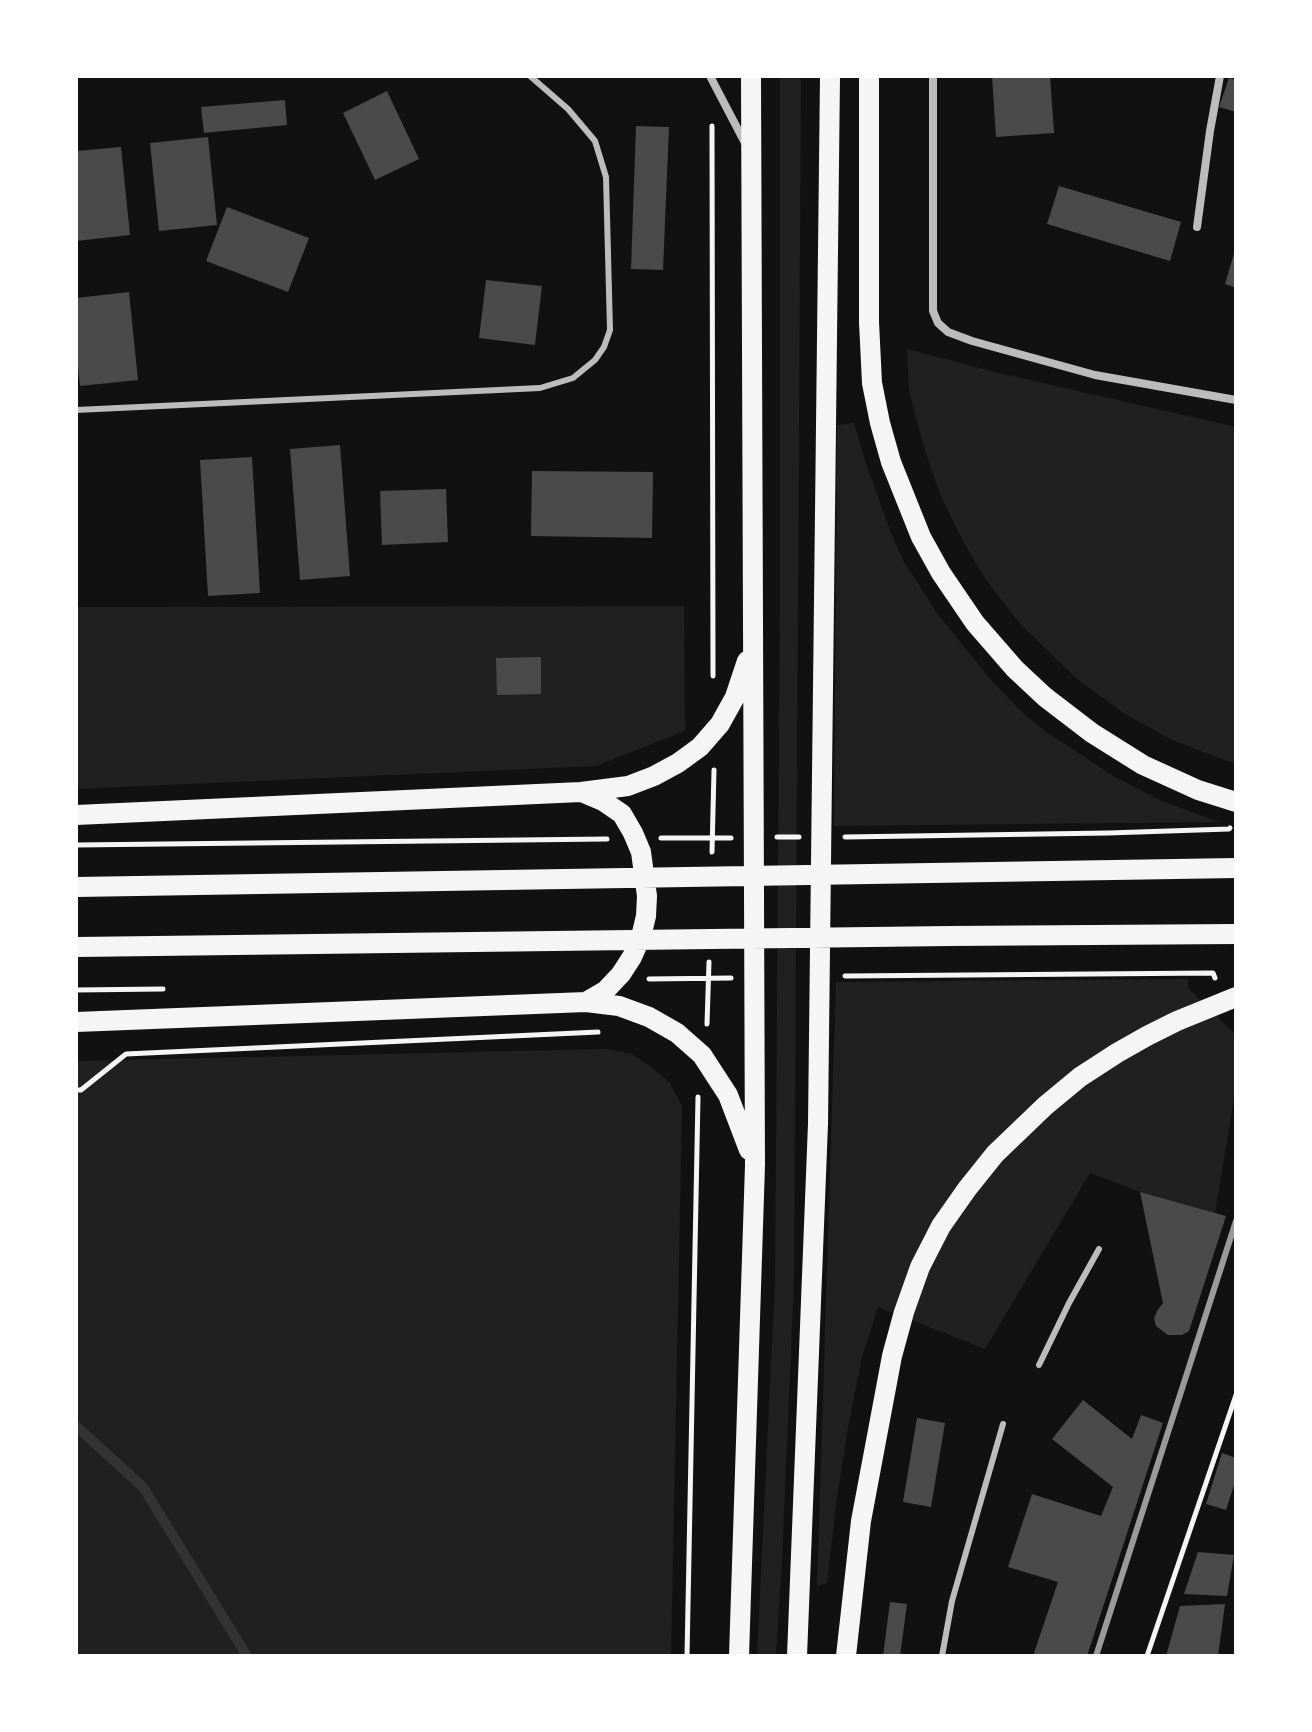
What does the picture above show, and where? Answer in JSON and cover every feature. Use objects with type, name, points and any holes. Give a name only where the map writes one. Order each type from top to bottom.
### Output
[{"type":"main road","points":[[739,1656],[755,1165],[751,76]]},
{"type":"main road","points":[[797,1656],[818,1124],[830,76]]},
{"type":"main road","points":[[869,76],[869,322],[872,383],[891,462],[921,537],[975,623],[1008,662],[1045,697],[1092,733],[1143,765],[1198,790],[1236,802]]},
{"type":"main road","points":[[76,815],[581,792],[628,786],[678,763],[700,747],[720,724],[735,697],[746,667],[753,634]]},
{"type":"main road","points":[[581,792],[603,801],[622,814],[641,852],[647,896],[641,937],[632,957],[605,991],[586,1002]]},
{"type":"main road","points":[[76,887],[1236,868]]},
{"type":"main road","points":[[76,947],[1236,934]]},
{"type":"main road","points":[[846,1656],[861,1521],[886,1380],[908,1300],[920,1267],[941,1226],[995,1154],[1080,1077],[1147,1036],[1236,997]]},
{"type":"main road","points":[[76,1022],[586,1002],[619,1006],[649,1017],[677,1033],[702,1055],[728,1095],[755,1165]]},
{"type":"street","points":[[710,76],[751,155]]},
{"type":"street","points":[[933,76],[933,311],[938,323],[960,337],[1095,375],[1236,400]]},
{"type":"street","points":[[1197,227],[1220,76]]},
{"type":"lane","points":[[76,410],[540,388],[573,378],[595,360],[610,330],[606,177],[595,141],[568,109],[530,76]]},
{"type":"lane","points":[[1039,1365],[1099,1249]]},
{"type":"lane","points":[[942,1656],[952,1601],[1003,1424]]},
{"type":"path","points":[[76,845],[260,842]]},
{"type":"path","points":[[76,1090],[81,1090],[126,1054],[603,1032]]},
{"type":"path","points":[[693,1096],[697,1114]]},
{"type":"path","points":[[1147,1656],[1236,1395]]},
{"type":"shaded area","points":[[780,76],[801,76],[794,1281],[776,1656],[757,1656],[775,1282]]},
{"type":"shaded area","points":[[907,349],[1236,427],[1236,764],[1174,741],[1125,714],[1077,679],[1020,624],[984,577],[940,494],[909,389]]},
{"type":"shaded area","points":[[854,423],[867,467],[903,560],[937,613],[991,680],[1045,731],[1115,777],[1160,800],[1219,822],[834,826],[837,425]]},
{"type":"shaded area","points":[[684,606],[685,731],[596,766],[76,789],[76,607]]},
{"type":"shaded area","points":[[1188,979],[1188,988],[1236,1035],[1236,1087],[1215,1213],[1140,1192],[1090,1173],[985,1349],[878,1307],[862,1357],[848,1428],[827,1583],[817,1586],[836,982]]},
{"type":"shaded area","points":[[607,1049],[632,1054],[651,1067],[669,1082],[682,1106],[671,1656],[76,1656],[76,1061]]},
{"type":"building","points":[[992,76],[1050,76],[1054,133],[996,137]]},
{"type":"building","points":[[1229,78],[1236,80],[1236,112],[1219,107]]},
{"type":"building","points":[[387,91],[419,159],[375,180],[343,113]]},
{"type":"building","points":[[285,100],[287,125],[204,133],[201,107]]},
{"type":"building","points":[[636,126],[669,127],[663,270],[631,269]]},
{"type":"building","points":[[208,137],[217,225],[159,231],[150,143]]},
{"type":"building","points":[[121,147],[130,235],[76,241],[76,151]]},
{"type":"building","points":[[1059,186],[1181,222],[1170,261],[1047,224]]},
{"type":"building","points":[[227,207],[309,238],[288,292],[206,261]]},
{"type":"building","points":[[1236,250],[1236,288],[1225,284]]},
{"type":"building","points":[[486,280],[542,286],[535,345],[479,338]]},
{"type":"building","points":[[129,292],[138,380],[80,386],[76,298]]},
{"type":"building","points":[[340,445],[350,576],[300,580],[290,449]]},
{"type":"building","points":[[252,457],[260,593],[208,596],[200,460]]},
{"type":"building","points":[[532,471],[653,472],[652,538],[531,536]]},
{"type":"building","points":[[446,489],[448,542],[382,545],[380,491]]},
{"type":"building","points":[[541,657],[541,694],[497,695],[496,658]]},
{"type":"building","points":[[1140,1192],[1226,1216],[1189,1331],[1182,1335],[1168,1335],[1156,1326],[1154,1319],[1163,1303]]},
{"type":"building","points":[[1083,1400],[1132,1439],[1141,1415],[1163,1423],[1087,1656],[1033,1656],[1058,1582],[1008,1567],[1032,1494],[1101,1516],[1113,1487],[1052,1439]]},
{"type":"building","points":[[917,1418],[945,1423],[931,1507],[903,1502]]},
{"type":"building","points":[[1222,1453],[1236,1458],[1236,1479],[1226,1510],[1206,1504]]},
{"type":"building","points":[[1198,1552],[1234,1555],[1227,1596],[1184,1594]]},
{"type":"building","points":[[890,1602],[907,1604],[900,1656],[883,1656]]},
{"type":"building","points":[[1225,1604],[1218,1656],[1166,1656],[1180,1606]]},
{"type":"waterway","points":[[76,1426],[143,1487],[247,1656]]},
{"type":"railway","points":[[1096,1656],[1236,1221]]}]
